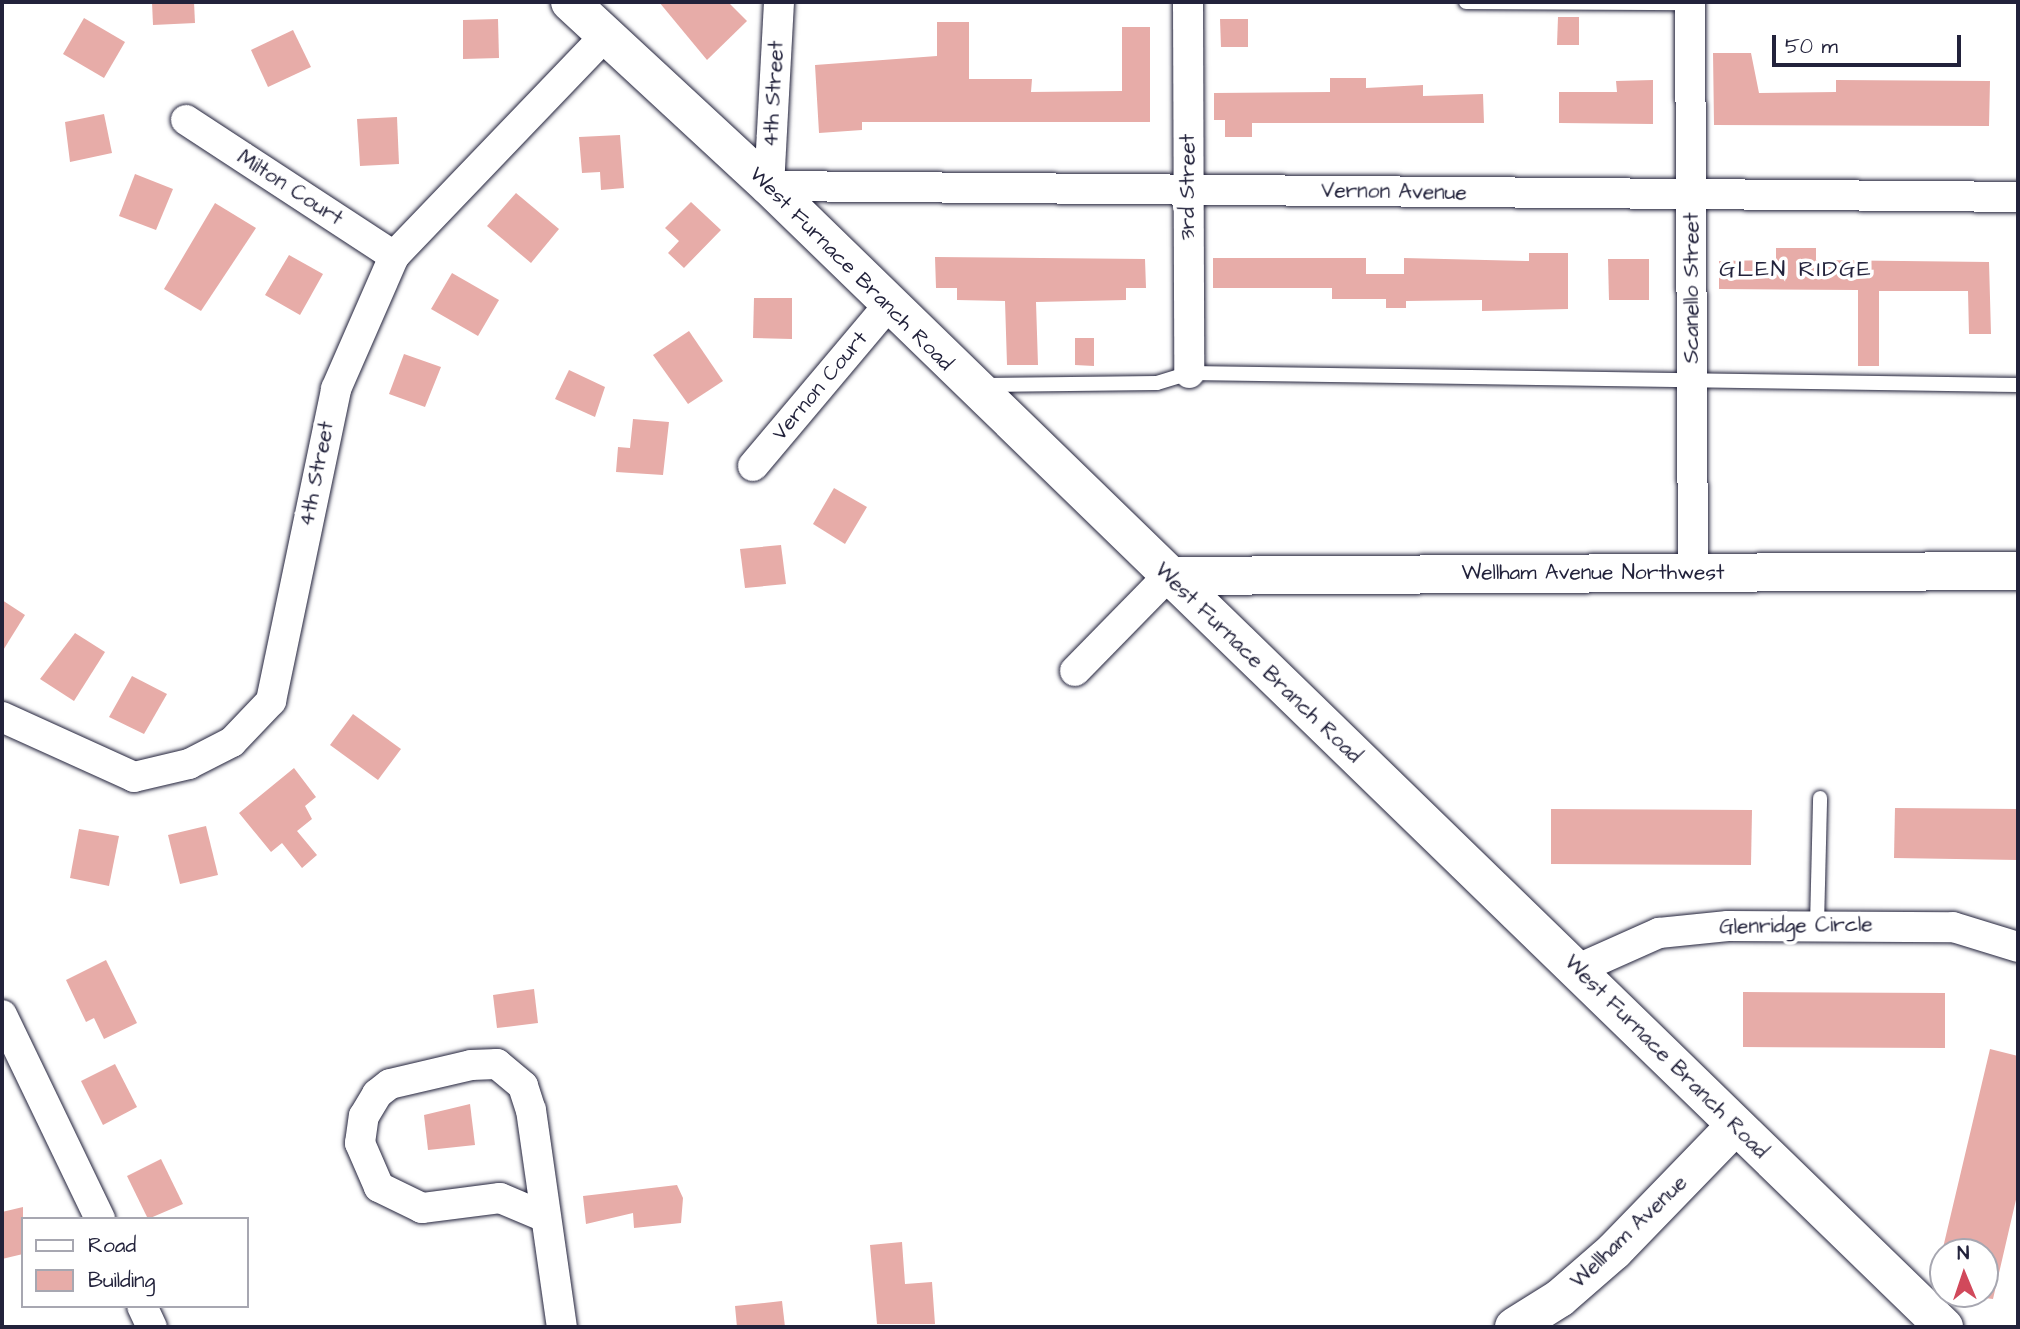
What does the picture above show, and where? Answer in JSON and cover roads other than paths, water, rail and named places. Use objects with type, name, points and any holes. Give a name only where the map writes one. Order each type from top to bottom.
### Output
[{"type":"street","name":"West Furnace Branch Road","points":[[570,2],[769,186],[887,307],[1578,969],[1735,1126],[1944,1327]]},
{"type":"street","name":"4th Street","points":[[769,186],[779,2]]},
{"type":"street","name":"3rd Street","points":[[1188,2],[1189,373]]},
{"type":"street","name":"Scanello Street","points":[[1690,3],[1693,573]]},
{"type":"street","name":"4th Street","points":[[2,719],[134,776],[189,764],[232,742],[271,701],[336,389],[394,256],[605,36]]},
{"type":"street","name":"Milton Court","points":[[186,120],[394,256]]},
{"type":"street","name":"Vernon Avenue","points":[[769,186],[2018,197]]},
{"type":"street","name":"Vernon Court","points":[[753,466],[887,307]]},
{"type":"street","name":"Wellham Avenue Northwest","points":[[1168,576],[2018,570]]},
{"type":"street","points":[[1075,671],[1168,576]]},
{"type":"street","name":"Glenridge Circle","points":[[1578,969],[1659,933],[1817,925],[1953,927],[2018,947]]},
{"type":"street","points":[[2,1015],[99,1217]]},
{"type":"street","points":[[545,1217],[500,1198],[422,1208],[379,1187],[360,1143],[364,1116],[377,1094],[390,1084],[471,1065],[497,1064],[511,1074],[531,1110],[562,1327]]},
{"type":"street","name":"Wellham Avenue","points":[[1527,1323],[1614,1251],[1735,1126]]},
{"type":"street","points":[[143,1308],[152,1327]]},
{"type":"lane","points":[[1466,2],[1690,3]]},
{"type":"lane","points":[[969,386],[1157,383],[1189,373],[2018,385]]},
{"type":"lane","points":[[1817,925],[1820,798]]},
{"type":"district","name":"GLEN RIDGE","points":[[1796,269]]}]
